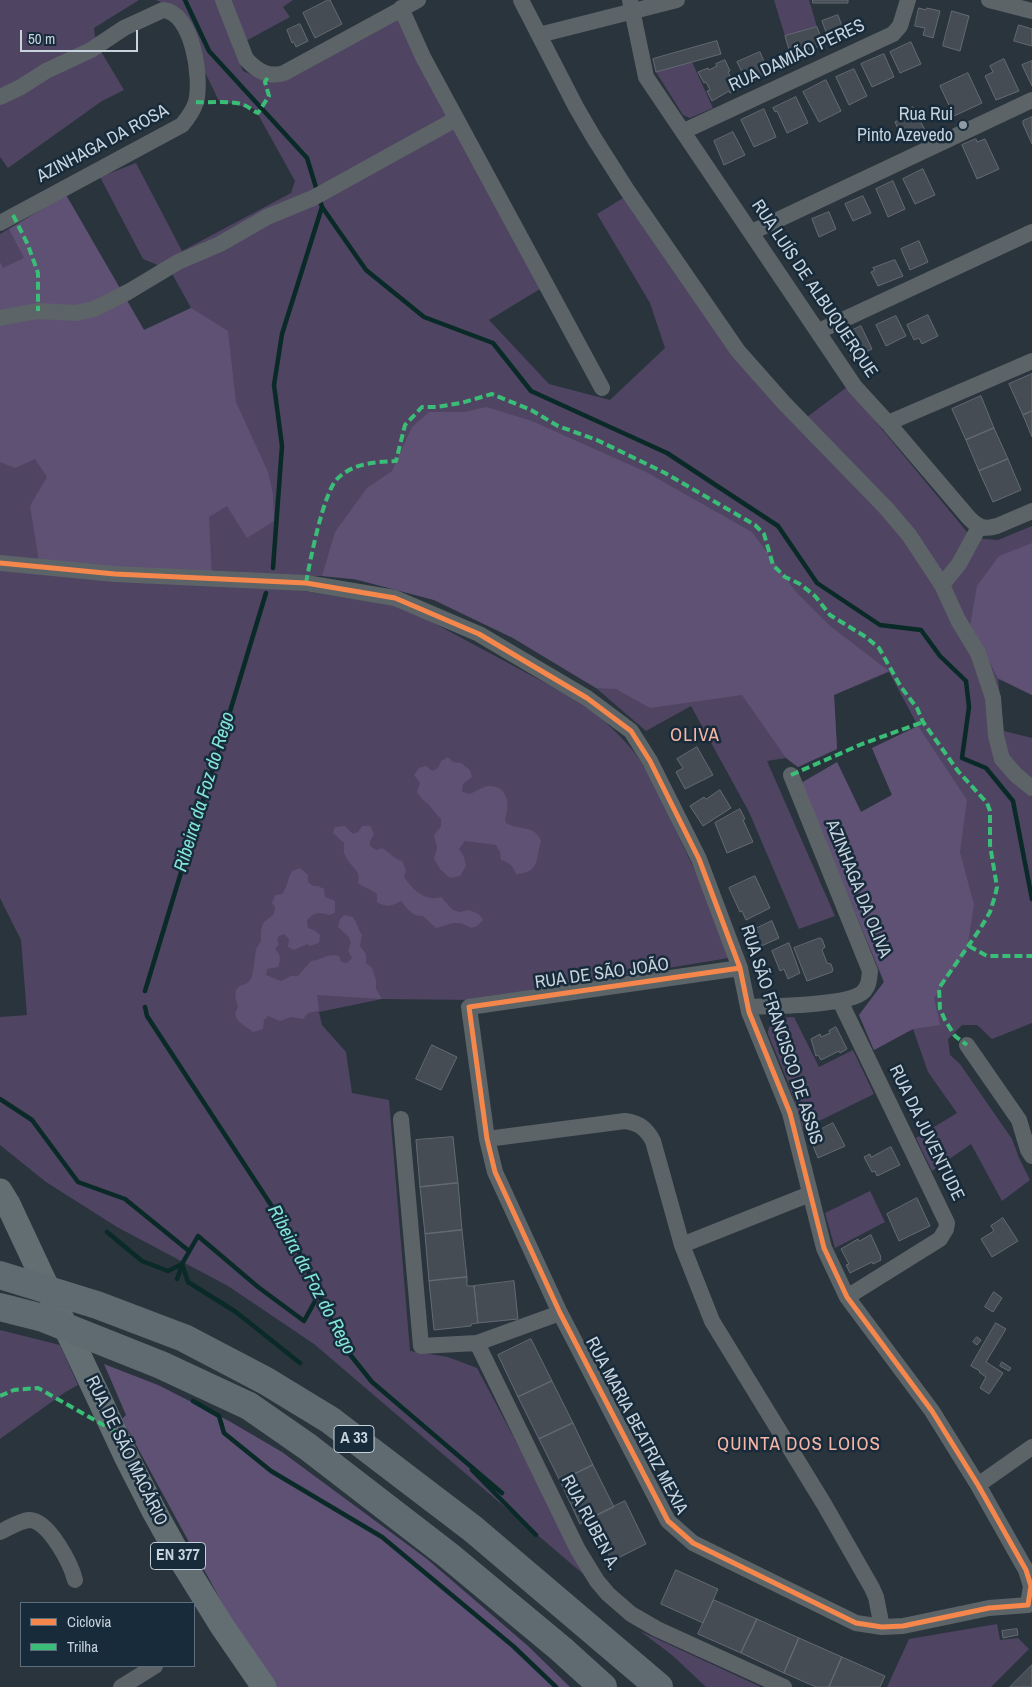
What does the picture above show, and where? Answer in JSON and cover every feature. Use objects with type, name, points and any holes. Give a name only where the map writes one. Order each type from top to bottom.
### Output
[{"type":"highway","name":"A 33","points":[[0,1275],[97,1305],[184,1338],[266,1381],[330,1420],[473,1530],[659,1687]]},
{"type":"highway","name":"A 33","points":[[0,1307],[42,1318],[161,1365],[249,1406],[308,1447],[448,1555],[603,1687]]},
{"type":"main road","name":"RUA DE SÃO MACÁRIO","points":[[4,1197],[141,1487],[180,1558],[222,1626],[264,1687]]},
{"type":"street","points":[[222,0],[246,59],[252,66],[269,75],[284,73],[418,0]]},
{"type":"street","points":[[521,0],[576,107],[611,165],[738,351],[784,403],[886,508],[909,535],[942,585],[958,620],[978,653],[993,698],[996,736],[1002,759],[1016,775],[1032,788]]},
{"type":"street","points":[[539,35],[631,6],[677,0]]},
{"type":"street","name":"RUA DAMIÃO PERES","points":[[684,131],[893,34],[900,26],[908,0]]},
{"type":"street","points":[[989,0],[1032,11]]},
{"type":"street","name":"RUA LUÍS DE ALBUQUERQUE","points":[[631,6],[646,77],[855,387],[979,528]]},
{"type":"street","points":[[401,8],[423,57],[602,388]]},
{"type":"street","name":"AZINHAGA DA ROSA","points":[[0,97],[21,87],[46,71],[91,50],[124,28],[163,10],[168,10],[182,22],[195,52],[198,88],[196,102],[189,117],[182,125],[0,222]]},
{"type":"street","points":[[752,232],[1032,100]]},
{"type":"street","points":[[0,318],[38,311],[76,313],[94,308],[128,292],[178,262],[220,244],[268,217],[313,198],[456,119]]},
{"type":"street","points":[[819,331],[1032,232]]},
{"type":"street","points":[[888,423],[1032,361]]},
{"type":"street","points":[[942,585],[959,564],[979,528],[991,528],[1032,511]]},
{"type":"street","name":"RUA SÃO FRANCISCO DE ASSIS","points":[[0,563],[114,574],[306,583],[395,598],[479,634],[587,698],[631,731],[650,761],[699,859],[740,968],[748,1007],[790,1113],[824,1248],[847,1297],[932,1411],[1029,1569],[1031,1586],[1030,1608]]},
{"type":"street","name":"AZINHAGA DA OLIVA","points":[[748,1007],[846,1000],[862,994],[869,984],[870,971],[791,775]]},
{"type":"street","name":"RUA DE SÃO JOÃO","points":[[469,1007],[740,968]]},
{"type":"street","name":"RUA DA JUVENTUDE","points":[[840,1001],[947,1223],[946,1230],[940,1239],[847,1297]]},
{"type":"street","name":"RUA MARIA BEATRIZ MEXIA","points":[[469,1007],[488,1139],[495,1172],[560,1313],[668,1521],[693,1543],[856,1623],[882,1627],[903,1626],[989,1608],[1030,1608]]},
{"type":"street","points":[[967,1045],[1019,1120],[1028,1150],[1032,1156]]},
{"type":"street","points":[[401,1119],[421,1346],[477,1343],[560,1313]]},
{"type":"street","points":[[488,1139],[624,1121],[636,1122],[647,1130],[653,1141],[682,1245],[712,1320],[824,1504],[872,1588],[876,1597],[882,1627]]},
{"type":"street","points":[[682,1245],[810,1194]]},
{"type":"street","name":"RUA RUBEN A.","points":[[477,1343],[578,1550],[597,1581],[608,1594],[631,1614],[657,1629],[784,1687]]},
{"type":"street","points":[[978,1485],[1032,1447]]},
{"type":"street","points":[[0,1532],[29,1520],[40,1523],[48,1531],[72,1568],[75,1580]]},
{"type":"street","points":[[121,1687],[154,1667]]},
{"type":"shaded area","points":[[0,0],[139,0],[94,28],[96,43],[124,90],[102,101],[8,168],[0,157]]},
{"type":"shaded area","points":[[156,0],[293,0],[283,7],[290,17],[233,48],[243,71],[269,82],[397,14],[540,289],[489,320],[549,384],[610,400],[665,348],[650,303],[597,214],[628,195],[715,324],[807,417],[847,387],[972,538],[998,540],[1032,526],[1032,695],[998,679],[1004,731],[1032,738],[1032,1023],[992,1039],[977,1025],[962,1025],[948,1039],[950,1055],[960,1064],[1012,1139],[1030,1180],[1002,1201],[971,1144],[932,1171],[916,1138],[957,1113],[928,1072],[913,1029],[874,1050],[859,1015],[884,982],[837,762],[861,812],[892,795],[872,748],[918,726],[889,672],[834,695],[837,749],[798,767],[786,758],[767,761],[835,916],[799,929],[749,812],[691,706],[646,731],[596,688],[513,638],[434,600],[360,580],[322,576],[197,577],[0,561],[0,234],[66,195],[144,330],[191,308],[170,270],[143,259],[100,177],[136,163],[182,251],[291,193],[295,181],[255,109],[219,101],[173,7]]},
{"type":"shaded area","points":[[774,0],[809,0],[817,27],[785,36]]},
{"type":"shaded area","points":[[692,62],[713,108],[690,118],[683,115],[656,72]]},
{"type":"shaded area","points":[[66,195],[144,330],[191,308],[228,331],[236,402],[268,472],[273,495],[274,521],[247,538],[227,506],[209,517],[212,577],[39,561],[30,506],[47,477],[35,459],[15,468],[0,462],[0,262],[3,268],[24,258],[9,229]]},
{"type":"shaded area","points":[[486,407],[532,421],[646,472],[752,532],[796,592],[830,626],[889,671],[834,695],[837,749],[798,767],[786,758],[742,695],[650,708],[616,689],[596,688],[513,638],[434,600],[354,579],[322,576],[335,532],[367,488],[392,471],[412,427],[429,412],[465,412]]},
{"type":"shaded area","points":[[1032,543],[1032,695],[998,678],[970,626],[977,586],[999,556]]},
{"type":"shaded area","points":[[0,568],[297,590],[404,607],[588,706],[626,742],[646,771],[703,888],[729,958],[474,1000],[382,999],[319,1012],[322,1025],[346,1052],[352,1093],[389,1100],[410,1351],[448,1357],[477,1368],[589,1579],[314,1344],[228,1286],[117,1227],[46,1182],[0,1145],[0,1017],[27,1015],[21,940],[0,898]]},
{"type":"shaded area","points":[[918,726],[967,800],[960,852],[974,905],[967,950],[934,998],[940,1025],[913,1029],[874,1050],[859,1015],[884,982],[801,783],[837,762],[861,812],[892,795],[872,748]]},
{"type":"shaded area","points":[[448,757],[453,762],[461,763],[470,770],[472,777],[463,784],[462,792],[470,794],[488,786],[500,789],[506,796],[507,801],[506,823],[531,830],[538,836],[541,841],[536,864],[529,871],[516,874],[514,868],[501,860],[500,852],[496,845],[465,841],[459,849],[464,857],[466,866],[460,876],[450,878],[440,869],[434,859],[437,848],[434,835],[441,826],[441,819],[417,792],[420,783],[414,775],[419,768],[426,766],[432,771],[438,768],[441,761]]},
{"type":"shaded area","points":[[345,826],[353,834],[358,832],[362,826],[370,826],[374,834],[370,841],[370,846],[376,850],[382,848],[396,859],[402,861],[406,870],[404,877],[415,890],[430,898],[441,897],[453,910],[460,912],[469,910],[479,914],[483,920],[477,926],[471,928],[458,923],[436,928],[423,916],[411,912],[401,901],[389,906],[377,902],[377,894],[358,883],[357,871],[344,854],[344,843],[333,833],[335,827]]},
{"type":"shaded area","points":[[300,868],[308,875],[308,882],[313,886],[324,889],[325,897],[335,901],[335,913],[329,915],[317,913],[307,920],[308,928],[320,935],[319,943],[310,946],[307,944],[294,950],[288,947],[289,939],[284,934],[279,936],[277,939],[279,944],[275,949],[280,960],[278,967],[267,969],[266,975],[281,981],[291,976],[298,976],[311,961],[331,955],[339,956],[341,962],[347,963],[352,958],[348,951],[351,942],[348,936],[338,927],[340,919],[344,915],[353,917],[362,935],[360,946],[366,954],[366,963],[372,968],[376,980],[376,989],[382,999],[317,995],[319,1011],[308,1013],[303,1019],[291,1017],[280,1021],[268,1016],[264,1020],[263,1029],[253,1032],[238,1021],[235,1014],[238,1006],[236,992],[239,987],[251,979],[256,949],[261,941],[263,923],[274,914],[275,907],[272,903],[275,895],[282,894],[292,871]]},
{"type":"shaded area","points":[[794,1017],[819,1067],[853,1050],[874,1094],[803,1129],[788,1082],[768,1034],[770,1025],[776,1020]]},
{"type":"shaded area","points":[[870,1191],[885,1222],[835,1248],[825,1213]]},
{"type":"shaded area","points":[[0,1330],[60,1345],[78,1385],[0,1439]]},
{"type":"shaded area","points":[[104,1364],[158,1385],[229,1421],[282,1452],[427,1559],[528,1646],[570,1687],[270,1687],[122,1419],[126,1415]]},
{"type":"shaded area","points":[[997,1624],[1000,1640],[1018,1638],[1029,1649],[991,1687],[887,1687],[909,1639]]},
{"type":"shaded area","points":[[640,1631],[761,1687],[706,1687],[672,1655]]},
{"type":"building","points":[[330,0],[342,24],[315,38],[303,13]]},
{"type":"building","points":[[813,0],[848,0],[848,3],[813,3]]},
{"type":"building","points":[[919,8],[940,11],[933,38],[923,35],[925,28],[915,26]]},
{"type":"building","points":[[952,11],[969,16],[960,51],[943,46]]},
{"type":"building","points":[[838,15],[846,37],[830,43],[822,21]]},
{"type":"building","points":[[300,24],[308,41],[296,47],[294,42],[292,43],[287,30]]},
{"type":"building","points":[[1019,25],[1032,29],[1032,46],[1014,41]]},
{"type":"building","points":[[817,27],[824,45],[798,52],[789,50],[785,36]]},
{"type":"building","points":[[717,41],[721,54],[656,72],[653,59]]},
{"type":"building","points":[[911,42],[921,64],[900,73],[890,52]]},
{"type":"building","points":[[760,52],[769,73],[748,84],[737,62]]},
{"type":"building","points":[[884,54],[894,77],[872,87],[861,64]]},
{"type":"building","points":[[1004,59],[1019,91],[996,100],[985,76],[993,72],[990,66]]},
{"type":"building","points":[[725,60],[730,71],[728,72],[739,89],[730,93],[729,91],[712,101],[707,91],[710,90],[698,72],[708,68],[709,70]]},
{"type":"building","points":[[1032,61],[1032,86],[1022,65]]},
{"type":"building","points":[[854,69],[867,96],[849,105],[836,77]]},
{"type":"building","points":[[968,73],[982,103],[954,116],[940,86]]},
{"type":"building","points":[[826,80],[841,111],[819,122],[803,92]]},
{"type":"building","points":[[796,97],[808,123],[787,133],[777,111],[775,112],[773,108]]},
{"type":"building","points":[[913,107],[926,132],[904,142],[895,122],[907,116],[905,112]]},
{"type":"building","points":[[764,109],[776,137],[754,147],[741,120]]},
{"type":"building","points":[[1032,117],[1032,144],[1023,121]]},
{"type":"building","points":[[733,132],[745,155],[724,165],[714,141]]},
{"type":"building","points":[[976,139],[977,142],[985,139],[999,169],[977,179],[962,145]]},
{"type":"building","points":[[923,169],[935,195],[915,204],[903,179]]},
{"type":"building","points":[[893,181],[905,209],[888,217],[876,189]]},
{"type":"building","points":[[863,196],[871,213],[853,221],[845,204]]},
{"type":"building","points":[[829,212],[836,229],[819,237],[812,219]]},
{"type":"building","points":[[919,241],[928,262],[910,270],[901,249]]},
{"type":"building","points":[[895,260],[903,276],[878,286],[871,272],[875,270],[873,268]]},
{"type":"building","points":[[928,315],[938,336],[922,344],[919,338],[914,340],[907,325]]},
{"type":"building","points":[[896,316],[906,336],[886,346],[876,325]]},
{"type":"building","points":[[861,326],[872,349],[852,358],[841,336]]},
{"type":"building","points":[[1032,374],[1032,411],[1023,415],[1009,384]]},
{"type":"building","points":[[981,396],[994,428],[966,440],[952,409]]},
{"type":"building","points":[[1032,411],[1032,437],[1023,415]]},
{"type":"building","points":[[994,428],[1008,459],[979,471],[966,440]]},
{"type":"building","points":[[1008,459],[1021,490],[993,502],[979,471]]},
{"type":"building","points":[[697,747],[713,775],[685,789],[676,772],[683,768],[677,759]]},
{"type":"building","points":[[720,790],[731,808],[703,826],[690,806]]},
{"type":"building","points":[[740,809],[753,842],[727,853],[715,823]]},
{"type":"building","points":[[755,876],[770,908],[746,920],[742,911],[740,912],[729,888]]},
{"type":"building","points":[[772,921],[779,938],[757,948],[754,942],[751,943],[747,933]]},
{"type":"building","points":[[820,938],[825,947],[822,950],[827,963],[831,964],[833,970],[807,981],[794,948]]},
{"type":"building","points":[[789,943],[800,973],[788,979],[784,969],[780,971],[772,951]]},
{"type":"building","points":[[836,1027],[847,1049],[821,1060],[818,1055],[816,1056],[811,1039],[820,1034],[821,1037],[830,1033],[829,1031]]},
{"type":"building","points":[[432,1045],[457,1057],[441,1090],[416,1079]]},
{"type":"building","points":[[833,1123],[845,1146],[818,1158],[809,1136]]},
{"type":"building","points":[[453,1137],[458,1183],[420,1187],[416,1140]]},
{"type":"building","points":[[891,1147],[900,1165],[877,1176],[875,1171],[872,1172],[864,1157],[870,1154],[871,1157]]},
{"type":"building","points":[[458,1183],[462,1230],[425,1234],[420,1187]]},
{"type":"building","points":[[917,1198],[930,1226],[899,1241],[887,1214]]},
{"type":"building","points":[[1003,1218],[1018,1241],[992,1257],[981,1239],[994,1231],[991,1226]]},
{"type":"building","points":[[462,1230],[467,1277],[429,1281],[425,1234]]},
{"type":"building","points":[[871,1235],[881,1260],[873,1264],[872,1262],[850,1273],[846,1265],[849,1264],[841,1249],[858,1239],[859,1241]]},
{"type":"building","points":[[467,1277],[467,1286],[474,1286],[478,1323],[471,1324],[471,1326],[434,1330],[429,1281]]},
{"type":"building","points":[[514,1281],[518,1319],[478,1323],[474,1286]]},
{"type":"building","points":[[994,1292],[1002,1298],[993,1312],[985,1307]]},
{"type":"building","points":[[996,1323],[1006,1329],[986,1362],[1003,1373],[989,1394],[980,1388],[986,1377],[971,1366]]},
{"type":"building","points":[[977,1337],[981,1340],[977,1345],[973,1342]]},
{"type":"building","points":[[531,1339],[552,1381],[518,1397],[498,1355]]},
{"type":"building","points":[[1002,1362],[1011,1368],[1009,1371],[1000,1366]]},
{"type":"building","points":[[552,1381],[573,1423],[539,1439],[518,1397]]},
{"type":"building","points":[[573,1423],[593,1465],[560,1481],[539,1439]]},
{"type":"building","points":[[593,1465],[614,1507],[580,1524],[560,1481]]},
{"type":"building","points":[[625,1501],[646,1544],[612,1561],[591,1518]]},
{"type":"building","points":[[676,1570],[718,1589],[703,1623],[661,1604]]},
{"type":"building","points":[[714,1600],[757,1619],[741,1653],[698,1634]]},
{"type":"building","points":[[757,1619],[799,1638],[784,1673],[741,1653]]},
{"type":"building","points":[[1017,1629],[1018,1635],[1003,1638],[1002,1631]]},
{"type":"building","points":[[799,1638],[842,1657],[829,1687],[816,1687],[784,1673]]},
{"type":"building","points":[[842,1657],[885,1676],[880,1687],[829,1687]]},
{"type":"building","points":[[1032,1665],[1032,1687],[1010,1687]]},
{"type":"waterway","name":"Ribeira da Foz do Rego","points":[[185,0],[209,51],[307,158],[322,207],[282,334],[274,385],[282,446],[273,568]]},
{"type":"waterway","points":[[322,207],[366,270],[424,317],[493,343],[531,391],[667,453],[778,526],[817,583],[880,625],[921,630],[940,656],[966,681],[969,707],[962,758],[986,768],[1013,801],[1032,899]]},
{"type":"waterway","name":"Ribeira da Foz do Rego","points":[[145,991],[266,593]]},
{"type":"waterway","name":"Ribeira da Foz do Rego","points":[[145,1007],[147,1016],[292,1237],[344,1347],[372,1382],[502,1493]]},
{"type":"waterway","points":[[0,1099],[32,1120],[78,1182],[125,1199],[189,1251]]},
{"type":"waterway","points":[[107,1232],[142,1261],[168,1271],[182,1264]]},
{"type":"waterway","points":[[300,1363],[236,1312],[188,1282],[182,1264],[198,1236],[258,1287],[304,1321],[319,1294]]},
{"type":"waterway","points":[[177,1279],[182,1266]]},
{"type":"waterway","points":[[193,1401],[219,1416],[224,1433],[271,1471],[382,1537],[513,1646],[556,1687]]},
{"type":"waterway","points":[[472,1470],[536,1535]]},
{"type":"marked path","points":[[196,102],[239,103],[258,113],[269,96],[265,82],[269,75]]},
{"type":"marked path","points":[[13,215],[28,245],[38,273],[38,311]]},
{"type":"marked path","points":[[306,583],[322,513],[337,479],[357,467],[372,463],[396,461],[405,425],[422,407],[437,407],[461,403],[492,394],[531,410],[558,426],[597,440],[665,473],[755,525],[764,534],[773,565],[785,577],[800,584],[815,596],[830,615],[866,637],[879,648],[901,687],[917,708],[923,722],[958,771],[987,803],[990,811],[990,845],[997,887],[995,896],[990,912],[980,929],[939,988],[940,1009],[945,1020],[955,1036],[967,1045]]},
{"type":"marked path","points":[[791,775],[862,744],[923,722]]},
{"type":"marked path","points":[[969,946],[987,956],[1032,956]]},
{"type":"marked path","points":[[0,1396],[14,1390],[38,1388],[114,1431]]},
{"type":"cycle path","points":[[0,563],[115,574],[306,583],[395,598],[479,634],[587,698],[631,731],[650,761],[699,859],[740,968],[749,1012],[790,1113],[824,1248],[847,1297],[932,1411],[978,1485],[1026,1570],[1031,1586],[1028,1605],[989,1608],[903,1626],[882,1627],[856,1623],[693,1543],[668,1521],[560,1313],[495,1172],[487,1139],[469,1007],[740,968]]},
{"type":"place","name":"Rua Rui Pinto Azevedo","points":[[963,125]]},
{"type":"district","name":"OLIVA","points":[[695,736]]},
{"type":"district","name":"QUINTA DOS LOIOS","points":[[799,1445]]}]
